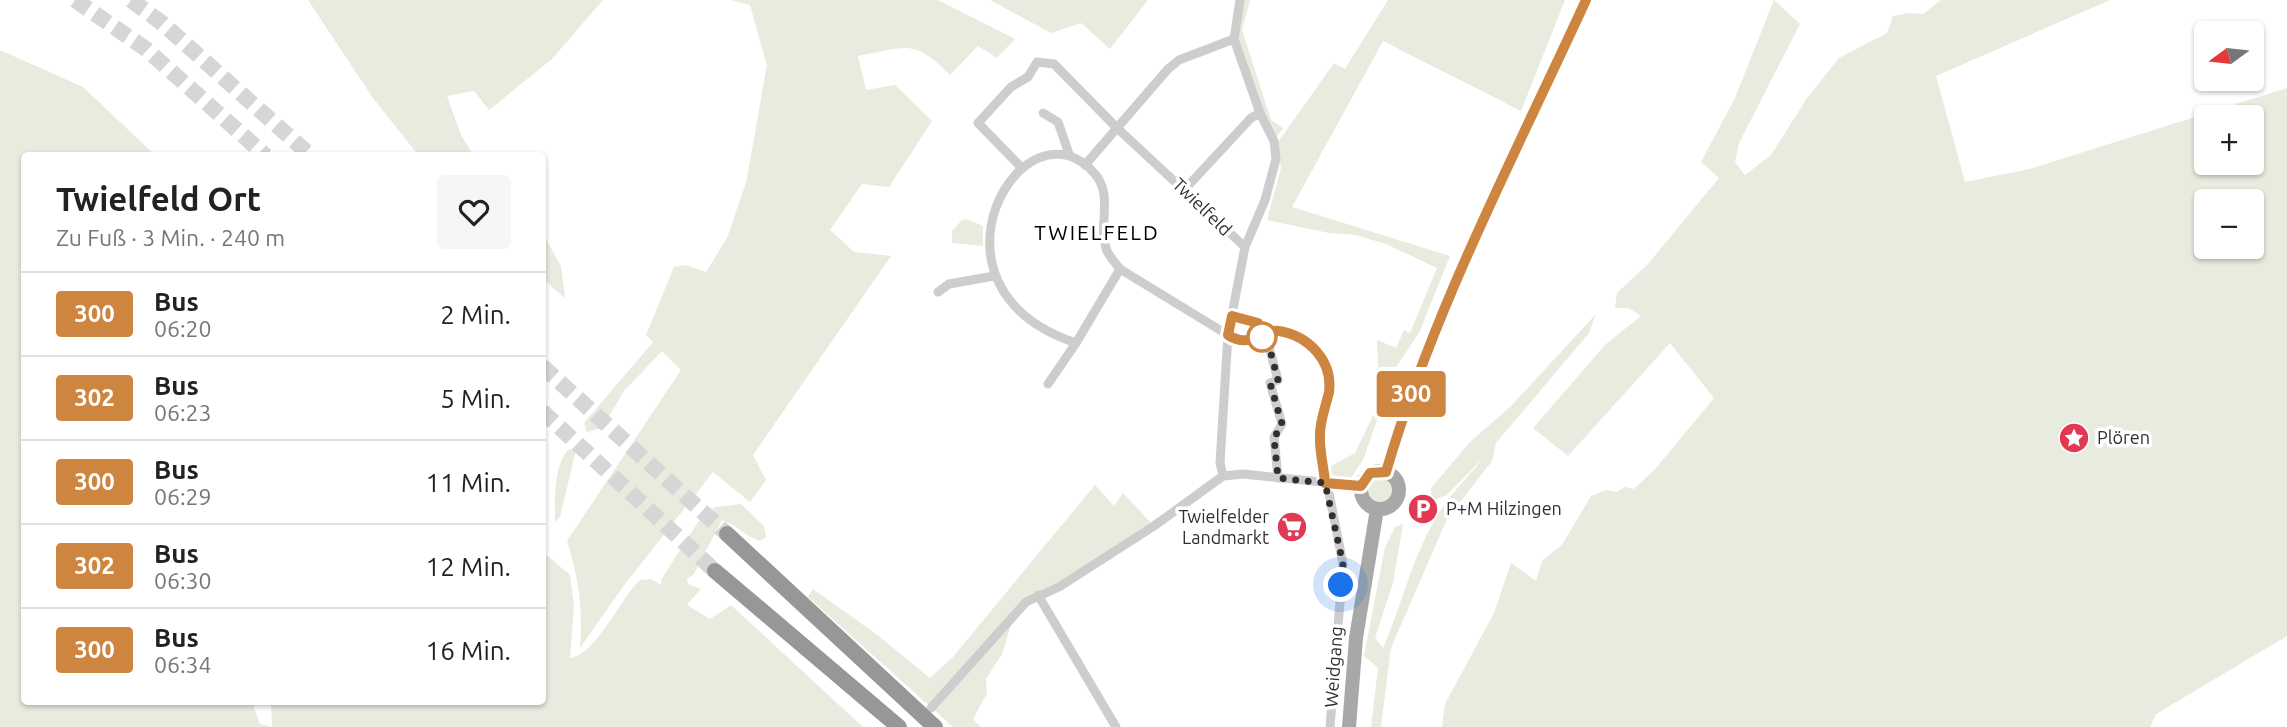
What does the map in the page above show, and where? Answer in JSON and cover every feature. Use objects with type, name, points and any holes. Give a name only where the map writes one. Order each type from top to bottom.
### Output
[{"type":"highway","points":[[727,534],[934,727]]},
{"type":"highway","points":[[715,571],[899,727]]},
{"type":"main road","points":[[1386,472],[1410,396],[1446,306],[1586,0]]},
{"type":"main road","points":[[1386,472],[1395,479],[1398,496],[1392,505],[1377,509],[1364,501],[1361,486],[1370,473],[1386,472]]},
{"type":"main road","points":[[1349,727],[1356,638],[1377,509]]},
{"type":"street","points":[[1240,0],[1234,39],[1260,113],[1274,141],[1276,159],[1265,200],[1245,247]]},
{"type":"street","points":[[1085,165],[1174,64],[1234,39]]},
{"type":"street","name":"Twielfeld","points":[[1021,167],[978,123],[1011,87],[1028,77],[1037,62],[1054,64],[1116,127],[1245,247],[1228,335],[1220,463],[1223,476]]},
{"type":"street","points":[[1043,113],[1058,122],[1069,154]]},
{"type":"street","points":[[1185,189],[1251,118],[1260,113]]},
{"type":"street","points":[[1076,343],[1051,334],[1027,319],[1004,296],[994,276],[989,254],[996,206],[1021,167],[1050,154],[1069,154],[1085,165],[1104,187],[1103,226],[1107,251],[1120,269],[1228,335]]},
{"type":"street","points":[[1048,384],[1120,269]]},
{"type":"street","points":[[938,292],[949,284],[994,276]]},
{"type":"street","name":"Weidgang","points":[[1232,316],[1301,339],[1323,359],[1329,374],[1329,389],[1320,430],[1325,483],[1343,564],[1330,727]]},
{"type":"street","points":[[1266,335],[1278,380],[1270,383],[1282,424],[1274,438],[1278,478]]},
{"type":"street","points":[[931,708],[1015,612],[1038,595],[1059,587],[1154,526],[1223,476],[1361,486]]},
{"type":"street","points":[[1038,595],[1116,727]]},
{"type":"shaded area","points":[[308,0],[603,0],[552,59],[489,110],[474,91],[447,96],[461,135],[472,152],[416,152],[373,98]]},
{"type":"shaded area","points":[[731,0],[938,0],[1015,39],[997,58],[978,46],[950,75],[927,55],[909,48],[858,56],[866,90],[895,85],[932,121],[889,187],[862,184],[830,230],[854,252],[891,256],[753,455],[766,480],[750,502],[713,472],[622,588],[580,648],[579,594],[567,541],[681,370],[662,351],[624,391],[602,428],[587,432],[584,423],[653,342],[646,335],[674,267],[686,265],[706,272],[727,238],[746,183],[767,66],[750,5]]},
{"type":"shaded area","points":[[990,0],[1148,0],[1110,49],[1081,23],[1051,33]]},
{"type":"shaded area","points":[[1240,0],[1250,0],[1242,30],[1271,120],[1283,128],[1274,141],[1234,39]]},
{"type":"shaded area","points":[[1388,0],[1565,0],[1521,111],[1383,41],[1292,207],[1450,256],[1419,333],[1396,367],[1363,460],[1349,481],[1335,479],[1329,467],[1355,453],[1372,418],[1379,396],[1377,340],[1396,348],[1404,330],[1410,333],[1437,268],[1386,244],[1356,235],[1329,233],[1267,220],[1281,168],[1278,142],[1334,63],[1345,69]]},
{"type":"shaded area","points":[[1774,0],[1800,24],[1739,143],[1735,162],[1745,175],[1771,155],[1807,98],[1839,58],[1887,33],[1893,16],[1923,14],[1941,0],[2110,0],[1936,76],[1965,182],[2030,169],[2194,117],[2194,175],[2264,175],[2264,105],[2233,105],[2287,88],[2287,636],[2156,714],[2150,727],[1442,727],[1445,704],[1494,613],[1511,563],[1536,581],[1542,561],[1562,545],[1591,496],[1606,490],[1616,492],[1625,487],[1634,489],[1655,469],[1714,398],[1670,343],[1568,456],[1533,428],[1606,344],[1641,316],[1629,308],[1615,308],[1617,293],[1648,264],[1719,178],[1701,162],[1735,98]]},
{"type":"shaded area","points":[[0,50],[83,87],[152,152],[21,152],[21,705],[253,705],[260,724],[272,727],[0,727]]},
{"type":"shaded area","points":[[967,219],[983,226],[983,246],[952,243],[952,231],[962,220]]},
{"type":"shaded area","points":[[546,239],[561,266],[565,298],[546,282]]},
{"type":"shaded area","points":[[1596,314],[1589,333],[1496,443],[1492,461],[1447,519],[1391,648],[1381,727],[1371,727],[1378,668],[1364,656],[1385,547],[1395,527],[1403,524],[1393,583],[1375,638],[1383,648],[1425,538],[1449,498],[1483,458],[1447,495],[1432,501],[1431,488],[1470,442],[1511,406]]},
{"type":"shaded area","points":[[569,449],[576,450],[560,517],[555,522],[558,474],[560,464]]},
{"type":"shaded area","points":[[1380,477],[1390,481],[1394,491],[1390,501],[1380,505],[1370,501],[1366,491],[1370,481]]},
{"type":"shaded area","points":[[1095,485],[1114,506],[1123,493],[1154,526],[1015,612],[1002,654],[986,679],[987,693],[973,719],[981,727],[953,727],[808,597],[813,589],[876,634],[930,678],[952,658]]},
{"type":"shaded area","points":[[741,504],[764,526],[766,537],[760,541],[722,520],[694,574],[687,579],[688,584],[701,589],[687,605],[710,619],[731,605],[863,727],[272,727],[271,705],[546,705],[546,555],[570,575],[574,606],[570,658],[589,648],[640,580],[651,579],[661,585],[661,580],[698,522],[715,507]]},
{"type":"tunnel","points":[[75,0],[146,49],[262,152]]},
{"type":"tunnel","points":[[131,0],[162,23],[307,152]]},
{"type":"tunnel","points":[[546,370],[727,534]]},
{"type":"tunnel","points":[[546,415],[715,571]]},
{"type":"bus line","name":"300","points":[[1258,323],[1232,316],[1228,335],[1236,340],[1244,340],[1276,330],[1301,339],[1323,359],[1329,374],[1329,389],[1320,430],[1325,483],[1361,486],[1370,473],[1386,472],[1410,396],[1450,296],[1586,0]]},
{"type":"place","name":"Plören","points":[[2074,438]]},
{"type":"place","name":"P+M Hilzingen","points":[[1423,509]]},
{"type":"place","name":"Twielfelder Landmarkt","points":[[1292,527]]},
{"type":"district","name":"TWIELFELD","points":[[1097,233]]},
{"type":"route","points":[[1262,337],[1266,335],[1278,380],[1270,383],[1282,424],[1274,438],[1278,478],[1325,483],[1343,564],[1341,585]]}]
